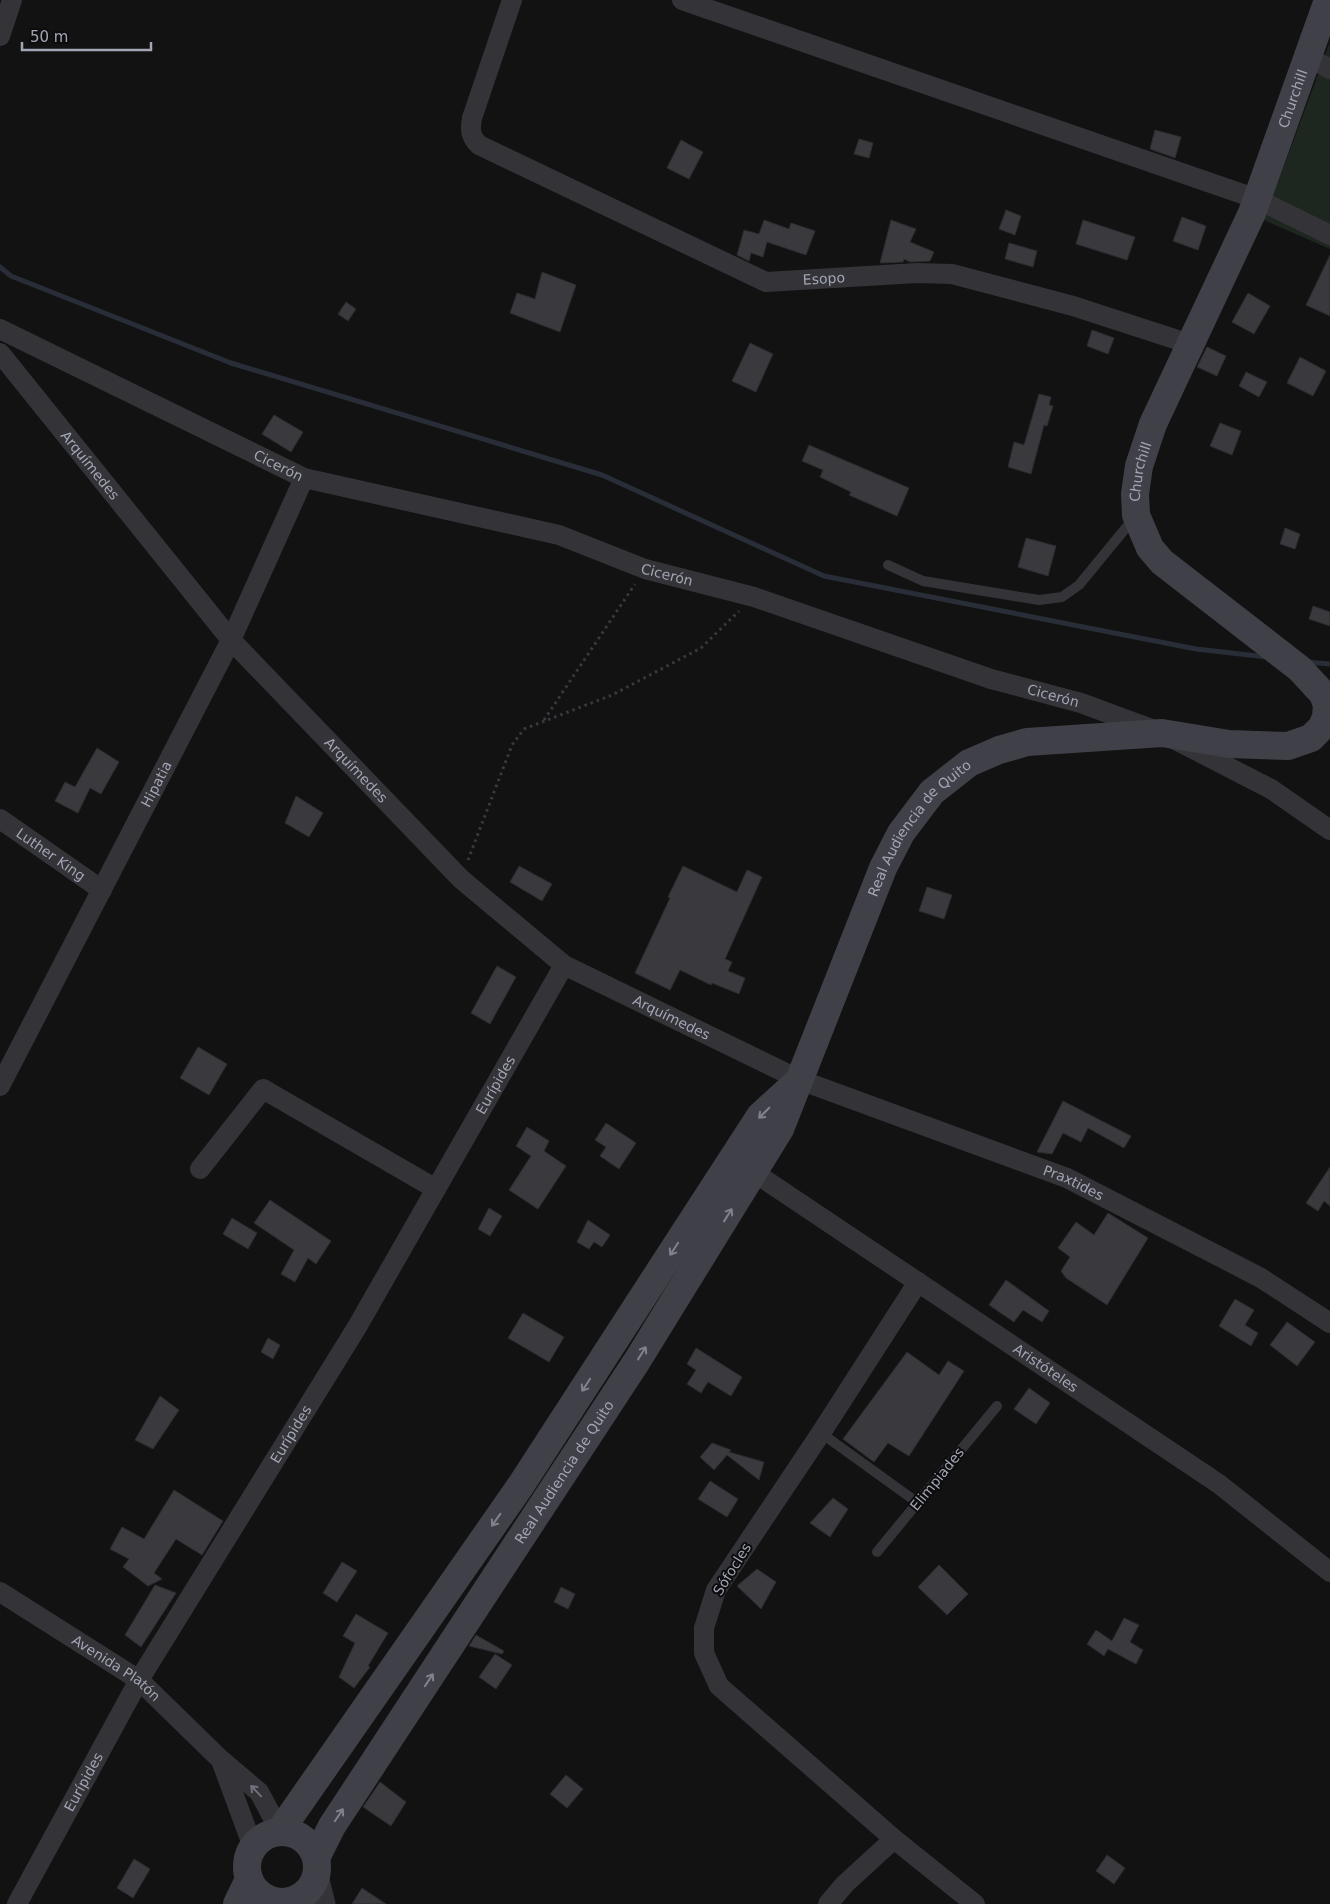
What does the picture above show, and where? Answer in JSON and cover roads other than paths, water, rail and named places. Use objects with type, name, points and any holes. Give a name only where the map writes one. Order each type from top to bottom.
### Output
[{"type":"main road","name":"Churchill","points":[[1162,733],[1229,744],[1288,746],[1311,738],[1322,727],[1326,717],[1327,705],[1323,694],[1300,669],[1162,562],[1150,548],[1136,515],[1135,494],[1139,466],[1153,424],[1319,63],[1328,0]]},
{"type":"main road","name":"Real Audiencia de Quito","points":[[316,1867],[332,1826],[637,1361],[755,1173],[780,1129],[883,868],[901,833],[932,792],[969,763],[999,750],[1028,742],[1162,733]]},
{"type":"main road","name":"Real Audiencia de Quito","points":[[280,1831],[521,1485],[760,1116],[800,1080]]},
{"type":"main road","points":[[280,1831],[295,1835],[309,1844],[316,1867],[307,1891],[292,1900],[275,1903],[260,1892],[249,1879],[246,1867],[253,1847],[264,1836],[280,1831]]},
{"type":"main road","points":[[237,1904],[249,1879]]},
{"type":"street","points":[[0,36],[12,0]]},
{"type":"street","name":"Esopo","points":[[512,0],[472,118],[470,130],[473,139],[479,145],[766,282],[917,273],[952,274],[1073,306],[1190,344]]},
{"type":"street","points":[[682,0],[1257,199],[1330,235]]},
{"type":"street","name":"Cicerón","points":[[0,329],[304,478],[559,535],[645,569],[754,597],[991,679],[1081,703],[1162,733],[1271,789],[1330,830]]},
{"type":"street","name":"Arquímedes","points":[[0,353],[231,640],[461,879],[564,965],[800,1080]]},
{"type":"street","name":"Hipatia","points":[[0,1086],[231,640],[304,478]]},
{"type":"street","name":"Luther King","points":[[0,819],[102,890]]},
{"type":"street","name":"Eurípides","points":[[17,1904],[139,1680],[352,1335],[564,965]]},
{"type":"street","name":"Praxtides","points":[[800,1080],[1067,1178],[1262,1278],[1330,1323]]},
{"type":"street","points":[[200,1169],[263,1089],[436,1189]]},
{"type":"street","name":"Aristóteles","points":[[755,1173],[1219,1484],[1330,1572]]},
{"type":"street","name":"Sófocles","points":[[918,1282],[821,1433],[716,1590],[704,1628],[704,1654],[719,1686],[894,1839],[975,1904]]},
{"type":"street","name":"Avenida Platón","points":[[0,1592],[139,1680],[220,1759],[259,1792],[280,1831]]},
{"type":"street","name":"Avenida Platón","points":[[220,1759],[253,1847]]},
{"type":"street","points":[[828,1904],[845,1884],[894,1839]]},
{"type":"street","points":[[316,1867],[323,1904]]},
{"type":"lane","points":[[888,565],[922,581],[1039,600],[1062,597],[1078,585],[1136,515]]},
{"type":"lane","name":"Elimpiades","points":[[877,1552],[997,1406]]},
{"type":"lane","points":[[821,1433],[918,1503]]},
{"type":"waterway","points":[[0,267],[11,276],[231,363],[602,475],[824,576],[1196,649],[1267,657]]},
{"type":"waterway","points":[[1306,662],[1330,664]]}]
